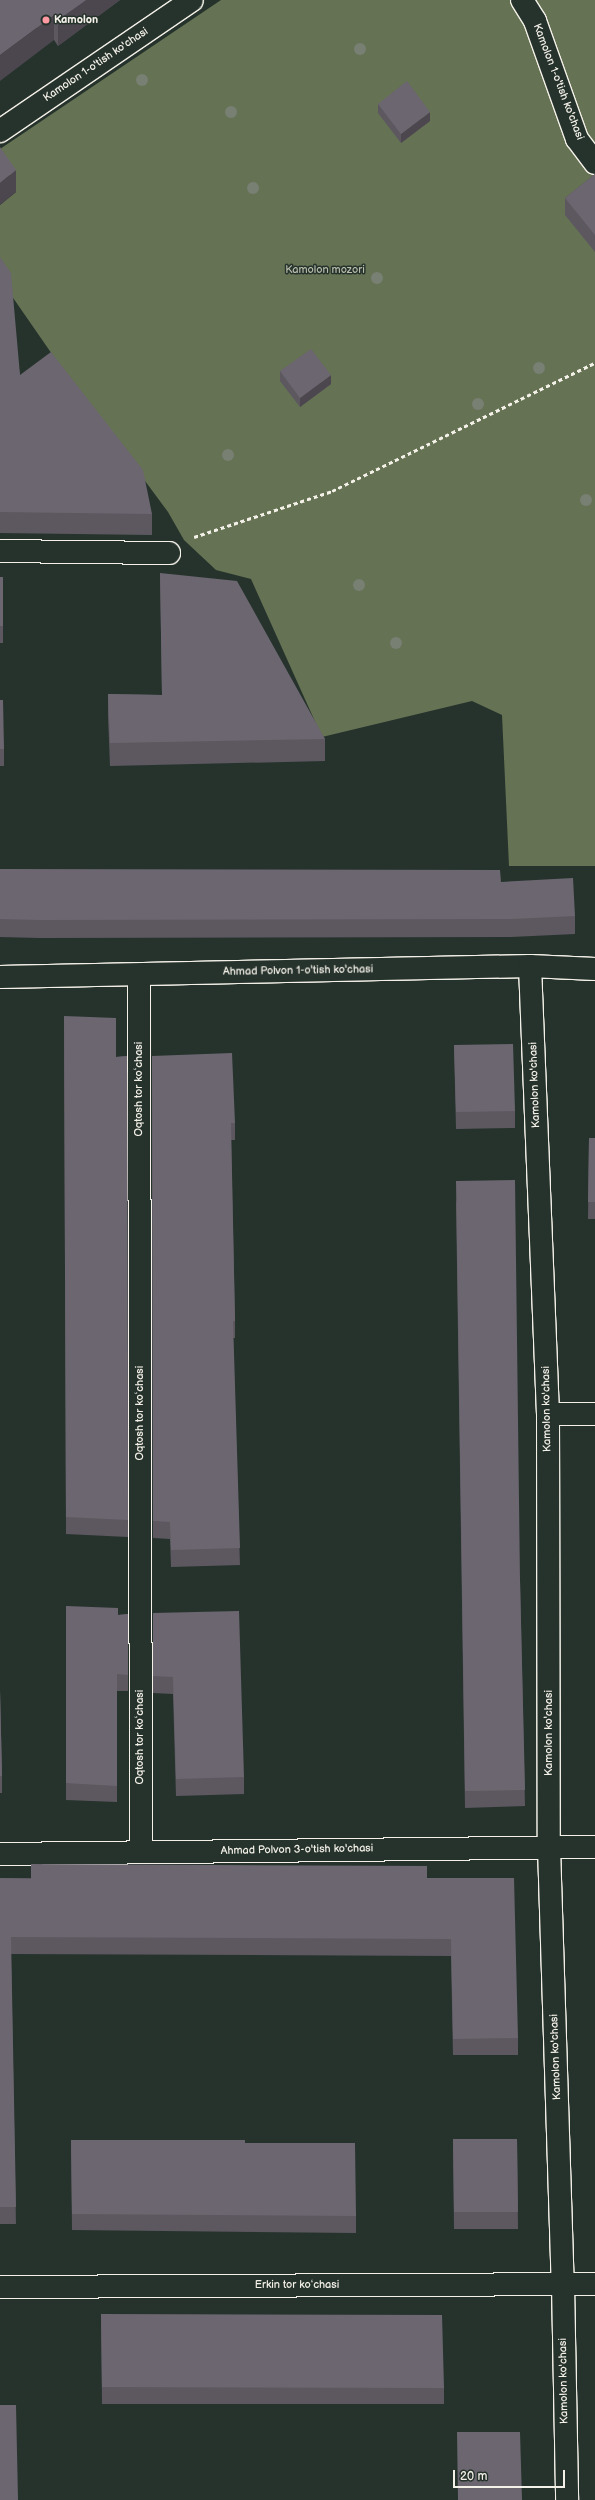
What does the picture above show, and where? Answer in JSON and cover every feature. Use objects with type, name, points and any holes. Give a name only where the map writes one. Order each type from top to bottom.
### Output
[{"type":"street","name":"Kamolon 1-o'tish ko'chasi","points":[[0,131],[192,0]]},
{"type":"street","name":"Kamolon 1-o'tish ko'chasi","points":[[522,0],[536,21],[577,139],[595,163]]},
{"type":"street","points":[[0,551],[169,553]]},
{"type":"street","name":"Ahmad Polvon 1-o'tish ko'chasi","points":[[0,977],[530,966],[595,968]]},
{"type":"street","name":"Kamolon ko'chasi","points":[[530,966],[548,1414],[550,1847],[563,2284],[566,2500]]},
{"type":"street","name":"Oqtosh tor koʻchasi","points":[[139,975],[141,1852]]},
{"type":"street","points":[[548,1414],[595,1414]]},
{"type":"street","name":"Ahmad Polvon 3-o'tish ko'chasi","points":[[0,1854],[595,1847]]},
{"type":"street","name":"Erkin tor koʻchasi","points":[[0,2287],[595,2284]]},
{"type":"path","points":[[192,538],[332,491],[595,363]]},
{"type":"green space","name":"Kamolon mozori","points":[[221,0],[595,0],[595,866],[509,866],[502,715],[472,701],[322,737],[251,579],[216,570],[184,540],[168,512],[63,370],[0,279],[0,205],[16,192],[0,149]]},
{"type":"building","points":[[0,0],[86,0],[58,20],[54,15],[0,55]]},
{"type":"building","points":[[407,81],[430,112],[401,134],[378,104]]},
{"type":"building","points":[[0,147],[16,170],[0,183]]},
{"type":"building","points":[[595,174],[595,235],[565,198]]},
{"type":"building","points":[[0,257],[11,273],[20,375],[51,352],[143,470],[152,514],[0,512]]},
{"type":"building","points":[[311,349],[331,375],[300,398],[280,371]]},
{"type":"building","points":[[160,573],[237,581],[325,739],[110,743],[108,694],[162,695]]},
{"type":"building","points":[[0,577],[3,577],[3,626],[0,626]]},
{"type":"building","points":[[0,700],[3,700],[4,749],[0,749]]},
{"type":"building","points":[[0,869],[500,870],[501,882],[573,878],[575,916],[511,919],[0,919]]},
{"type":"building","points":[[64,1016],[116,1018],[116,1057],[127,1056],[128,1520],[66,1517]]},
{"type":"building","points":[[513,1044],[515,1111],[456,1112],[454,1045]]},
{"type":"building","points":[[232,1053],[235,1123],[231,1123],[235,1321],[233,1321],[240,1548],[171,1550],[170,1522],[153,1521],[152,1056]]},
{"type":"building","points":[[589,1138],[595,1138],[595,1202],[588,1202]]},
{"type":"building","points":[[515,1180],[520,1580],[525,1790],[465,1791],[456,1181]]},
{"type":"building","points":[[66,1606],[118,1608],[118,1615],[128,1614],[128,1675],[117,1674],[117,1786],[66,1783]]},
{"type":"building","points":[[239,1611],[244,1777],[176,1779],[173,1677],[153,1676],[153,1613]]},
{"type":"building","points":[[0,1690],[2,1776],[0,1776]]},
{"type":"building","points":[[31,1864],[427,1866],[427,1878],[514,1878],[518,2038],[453,2039],[451,1939],[11,1937],[16,2207],[0,2207],[0,1878],[31,1879]]},
{"type":"building","points":[[453,2139],[517,2139],[518,2212],[454,2212]]},
{"type":"building","points":[[71,2140],[245,2140],[245,2143],[355,2143],[356,2216],[72,2214]]},
{"type":"building","points":[[101,2314],[442,2315],[444,2388],[102,2387]]},
{"type":"building","points":[[0,2405],[16,2405],[18,2500],[0,2500]]},
{"type":"building","points":[[457,2432],[520,2432],[522,2500],[458,2500]]},
{"type":"place","name":"Kamolon","points":[[46,20]]}]
